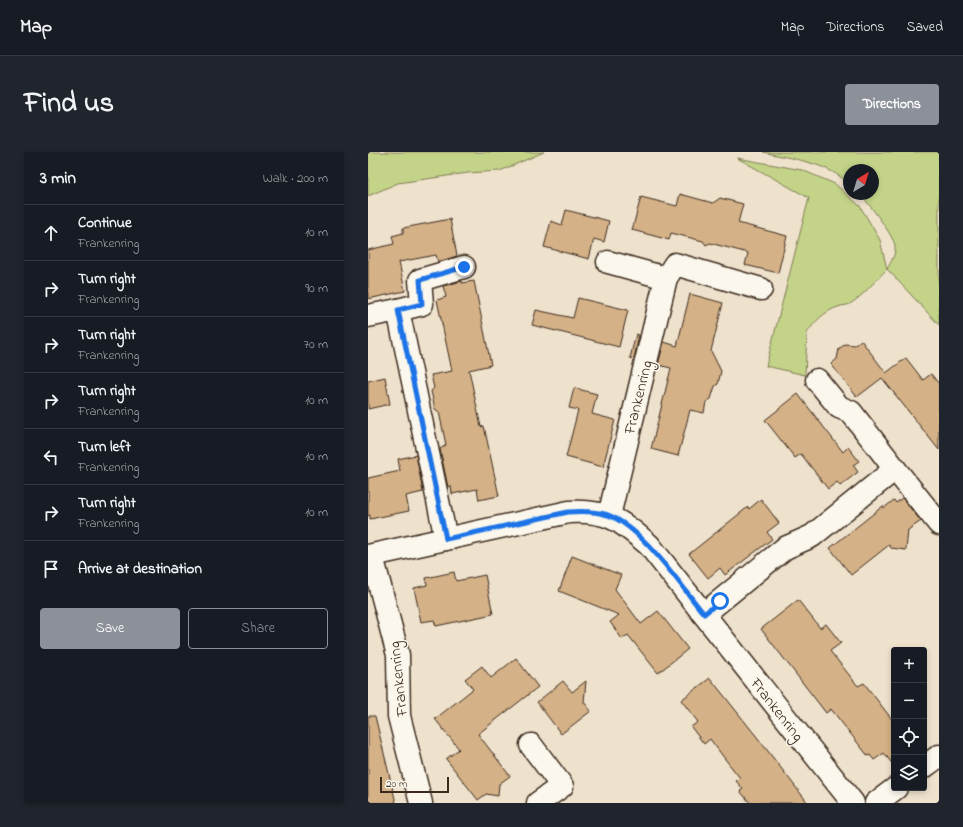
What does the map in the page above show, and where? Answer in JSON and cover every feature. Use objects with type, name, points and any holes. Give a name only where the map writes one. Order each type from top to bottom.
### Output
[{"type":"street","points":[[608,262],[666,278]]},
{"type":"street","name":"Frankenring","points":[[609,516],[666,278],[675,264],[761,289]]},
{"type":"street","points":[[368,316],[422,304],[420,280],[464,267]]},
{"type":"street","points":[[398,310],[446,539]]},
{"type":"street","points":[[817,380],[839,408],[851,412],[939,524]]},
{"type":"street","points":[[704,614],[784,548],[812,536],[895,469]]},
{"type":"street","name":"Frankenring","points":[[421,803],[399,716],[398,655],[370,556],[568,512],[587,511],[609,516],[626,525],[649,545],[853,803]]},
{"type":"street","points":[[530,745],[562,786],[538,803]]},
{"type":"street","points":[[927,765],[939,756]]},
{"type":"street","points":[[876,803],[892,791]]},
{"type":"green space","points":[[368,152],[544,152],[500,171],[468,173],[398,183],[368,196]]},
{"type":"green space","points":[[763,152],[939,152],[939,325],[887,269],[893,258],[895,246],[880,219],[865,200],[879,200],[879,164],[843,164],[843,179],[820,166],[797,159]]},
{"type":"green space","points":[[737,158],[802,170],[835,184],[843,191],[843,200],[853,200],[860,206],[880,240],[887,269],[865,292],[855,300],[848,305],[840,306],[829,311],[810,329],[807,333],[805,375],[766,366],[809,198]]},
{"type":"building","points":[[680,194],[713,203],[720,198],[743,204],[738,223],[787,236],[778,273],[745,265],[748,253],[710,243],[706,245],[703,241],[671,233],[669,240],[632,230],[641,197],[677,206]]},
{"type":"building","points":[[566,210],[609,221],[604,242],[594,239],[589,259],[544,247],[551,221],[562,225]]},
{"type":"building","points":[[450,219],[457,256],[438,262],[436,255],[399,262],[405,291],[368,299],[368,250],[394,244],[392,236],[403,233],[403,228]]},
{"type":"building","points":[[462,281],[462,283],[474,281],[491,365],[469,370],[481,427],[484,426],[499,496],[479,500],[477,489],[452,494],[451,486],[448,487],[440,449],[446,445],[439,412],[435,409],[431,391],[434,388],[431,375],[452,371],[437,300],[446,297],[443,286]]},
{"type":"building","points":[[690,294],[723,303],[711,351],[721,371],[718,384],[715,386],[711,399],[706,402],[704,413],[690,410],[678,456],[651,449],[671,368],[658,365],[664,342],[677,346]]},
{"type":"building","points":[[578,298],[628,310],[619,347],[532,325],[536,310],[573,318]]},
{"type":"building","points":[[636,334],[639,335],[634,359],[630,358]]},
{"type":"building","points":[[861,340],[886,373],[906,358],[923,380],[931,374],[939,384],[939,450],[882,378],[857,397],[831,364],[837,359],[839,349],[845,344],[855,345]]},
{"type":"building","points":[[385,377],[390,404],[368,409],[368,381]]},
{"type":"building","points":[[574,388],[597,394],[592,414],[615,420],[603,467],[566,457],[578,410],[569,408]]},
{"type":"building","points":[[798,394],[843,452],[848,447],[859,461],[853,465],[858,472],[840,486],[837,482],[828,489],[801,454],[795,458],[765,420]]},
{"type":"building","points":[[416,455],[423,492],[406,496],[409,511],[370,519],[370,515],[368,516],[368,478],[400,471],[398,459]]},
{"type":"building","points":[[902,498],[921,521],[908,530],[906,550],[891,548],[889,545],[851,575],[830,548],[883,506],[884,508],[894,500],[896,503]]},
{"type":"building","points":[[761,499],[779,523],[767,532],[772,539],[725,575],[720,568],[708,578],[689,554],[748,507],[749,509]]},
{"type":"building","points":[[572,556],[621,575],[615,589],[641,624],[658,611],[688,649],[658,673],[628,635],[622,639],[610,622],[619,615],[559,591]]},
{"type":"building","points":[[454,572],[456,581],[485,575],[493,614],[436,626],[434,620],[421,622],[414,588],[427,585],[426,578]]},
{"type":"building","points":[[798,600],[820,628],[826,624],[841,643],[830,651],[858,686],[864,683],[891,718],[891,762],[884,753],[874,760],[870,755],[868,756],[831,709],[826,713],[761,629]]},
{"type":"building","points":[[516,658],[538,687],[478,734],[510,776],[499,784],[498,796],[486,794],[478,800],[446,759],[459,749],[435,719],[473,689],[465,679],[482,666],[491,678]]},
{"type":"building","points":[[710,678],[808,803],[750,803],[740,791],[743,789],[736,781],[740,778],[710,739],[704,744],[691,727],[698,722],[681,700]]},
{"type":"building","points":[[563,681],[572,692],[586,681],[584,702],[591,711],[561,734],[537,702]]},
{"type":"building","points":[[368,716],[375,716],[396,803],[368,803]]},
{"type":"route","points":[[464,267],[420,280],[422,304],[398,310],[403,328],[446,539],[568,512],[587,511],[609,516],[626,525],[649,545],[704,614],[720,601]]}]
